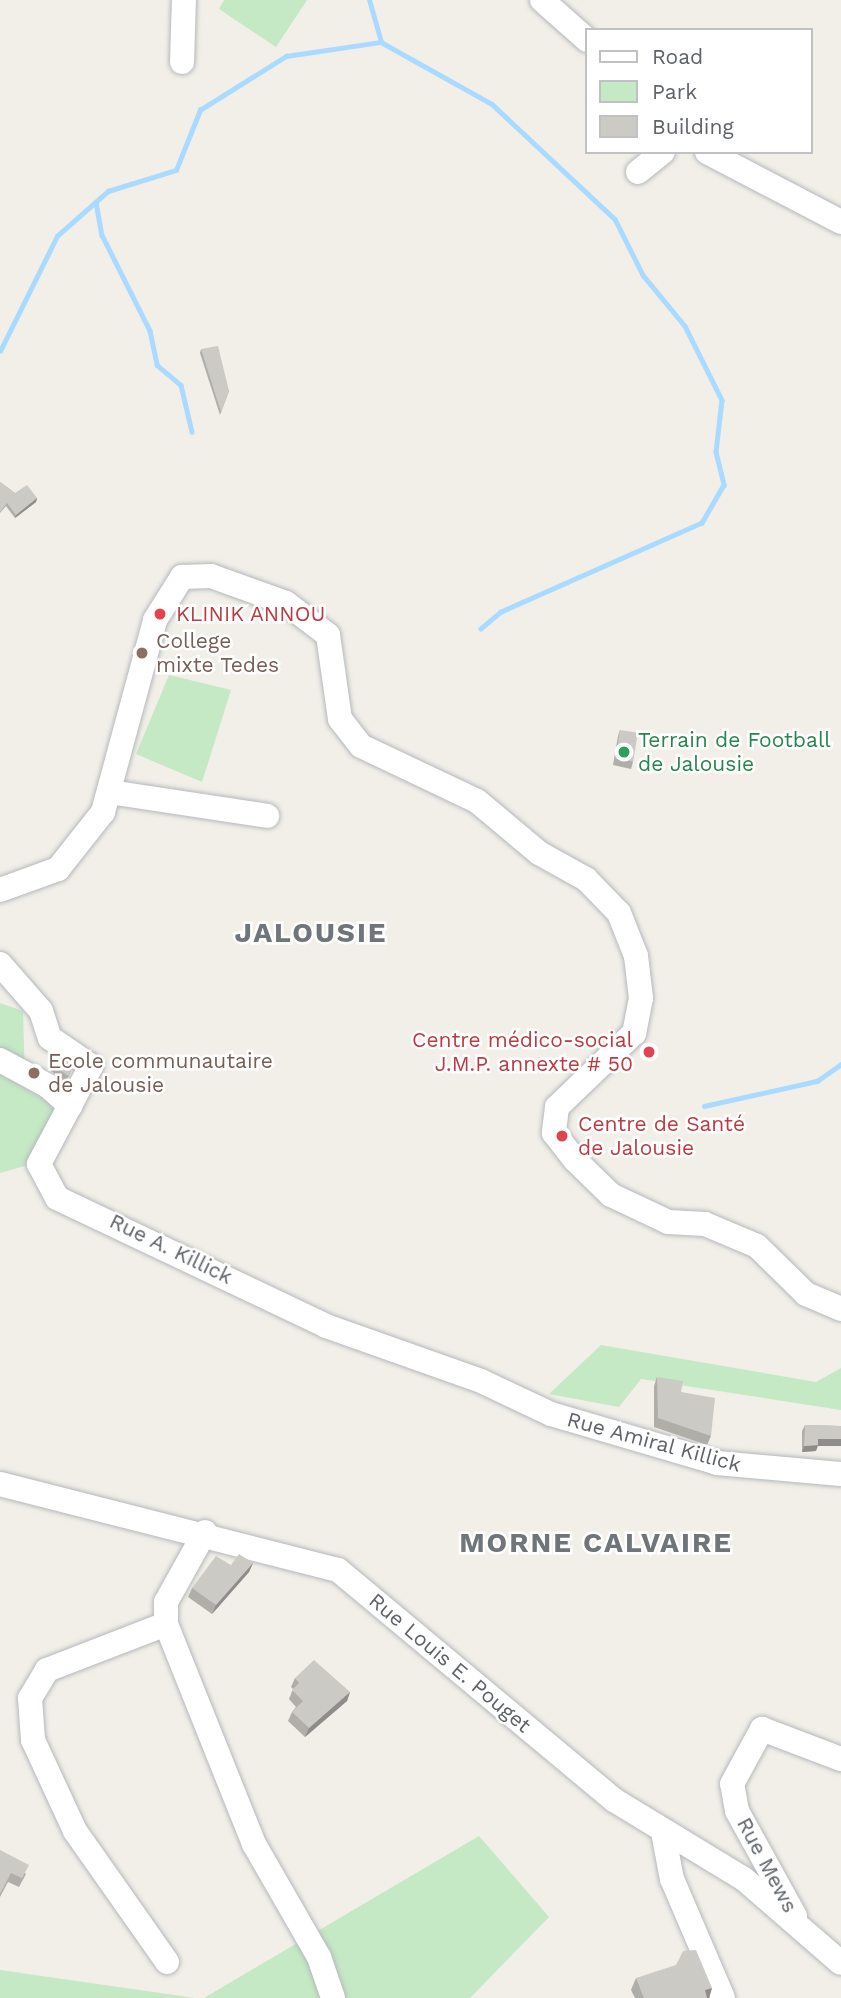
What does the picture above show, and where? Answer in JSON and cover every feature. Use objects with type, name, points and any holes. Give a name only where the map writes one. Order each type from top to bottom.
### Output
[{"type":"street","points":[[182,62],[184,0]]},
{"type":"street","points":[[542,0],[586,39]]},
{"type":"street","points":[[638,172],[660,154]]},
{"type":"street","points":[[711,154],[841,222]]},
{"type":"street","points":[[0,890],[58,869],[86,841],[109,792],[156,620],[182,577],[211,576],[286,603],[319,624],[328,635],[340,719],[361,746],[477,801],[539,853],[586,879],[620,913],[636,956],[641,998],[634,1033],[557,1107],[555,1133],[575,1160],[611,1195],[668,1222],[705,1224],[757,1246],[806,1294],[841,1309]]},
{"type":"street","points":[[109,792],[267,816]]},
{"type":"street","name":"Rue A. Killick","points":[[0,964],[41,1011],[50,1038],[91,1066],[39,1164],[57,1198],[326,1326],[481,1381],[551,1414]]},
{"type":"street","points":[[0,1060],[48,1086],[70,1106]]},
{"type":"street","name":"Rue Amiral Killick","points":[[551,1414],[718,1463],[841,1474]]},
{"type":"street","name":"Rue Louis E. Pouget","points":[[0,1484],[205,1532],[338,1570],[614,1800],[744,1879],[841,1963]]},
{"type":"street","points":[[205,1532],[166,1602],[166,1624],[254,1844],[319,1957],[333,1998]]},
{"type":"street","points":[[166,1624],[47,1670],[30,1698],[33,1740],[75,1830],[167,1962]]},
{"type":"street","name":"Rue Mews","points":[[800,1926],[737,1811],[732,1784],[762,1729],[841,1759]]},
{"type":"street","points":[[663,1832],[673,1879],[723,1998]]},
{"type":"green space","points":[[224,0],[307,0],[276,47],[219,9]]},
{"type":"green space","points":[[169,675],[231,690],[202,782],[136,754]]},
{"type":"green space","points":[[0,1003],[23,1011],[25,1083],[0,1071]]},
{"type":"green space","points":[[0,1074],[57,1107],[28,1165],[0,1173]]},
{"type":"green space","points":[[601,1345],[816,1382],[841,1368],[841,1410],[641,1379],[619,1407],[549,1394]]},
{"type":"green space","points":[[479,1836],[549,1917],[470,1998],[204,1998]]},
{"type":"green space","points":[[0,1970],[195,1998],[0,1998]]},
{"type":"building","points":[[218,346],[229,391],[221,412],[201,349]]},
{"type":"building","points":[[0,482],[15,493],[27,485],[37,498],[16,515],[7,503],[0,512]]},
{"type":"building","name":"Terrain de Football de Jalousie","points":[[620,730],[638,733],[633,761],[615,759]]},
{"type":"building","points":[[60,1055],[74,1065],[68,1076],[53,1064]]},
{"type":"building","points":[[657,1377],[683,1381],[681,1392],[715,1398],[711,1436],[658,1418]]},
{"type":"building","points":[[805,1425],[841,1426],[841,1439],[818,1439],[818,1445],[804,1446]]},
{"type":"building","points":[[239,1554],[253,1563],[216,1605],[192,1588],[216,1556],[231,1565]]},
{"type":"building","points":[[314,1660],[350,1692],[309,1728],[292,1712],[303,1701],[292,1690],[299,1683],[295,1678]]},
{"type":"building","points":[[0,1850],[29,1865],[22,1878],[11,1873],[0,1894]]},
{"type":"building","points":[[696,1950],[712,1988],[705,1990],[707,1998],[644,1998],[636,1978],[676,1965],[683,1951]]},
{"type":"waterway","points":[[0,351],[57,236],[108,191],[176,170],[200,110],[286,56],[381,42],[369,0]]},
{"type":"waterway","points":[[381,42],[492,104],[615,219],[643,275],[685,326],[722,400],[716,452],[724,485],[702,523],[501,612],[481,629]]},
{"type":"waterway","points":[[96,202],[102,235],[150,331],[157,365],[181,385],[192,432]]},
{"type":"waterway","points":[[704,1106],[817,1081],[841,1064]]},
{"type":"place","name":"KLINIK ANNOU","points":[[160,614]]},
{"type":"place","name":"College mixte Tedes","points":[[142,653]]},
{"type":"place","name":"Terrain de Football de Jalousie","points":[[624,752]]},
{"type":"place","name":"Centre médico-social J.M.P. annexte # 50","points":[[649,1052]]},
{"type":"place","name":"Ecole communautaire de Jalousie","points":[[34,1073]]},
{"type":"place","name":"Centre de Santé de Jalousie","points":[[562,1136]]},
{"type":"district","name":"JALOUSIE","points":[[311,933]]},
{"type":"district","name":"MORNE CALVAIRE","points":[[596,1543]]}]
